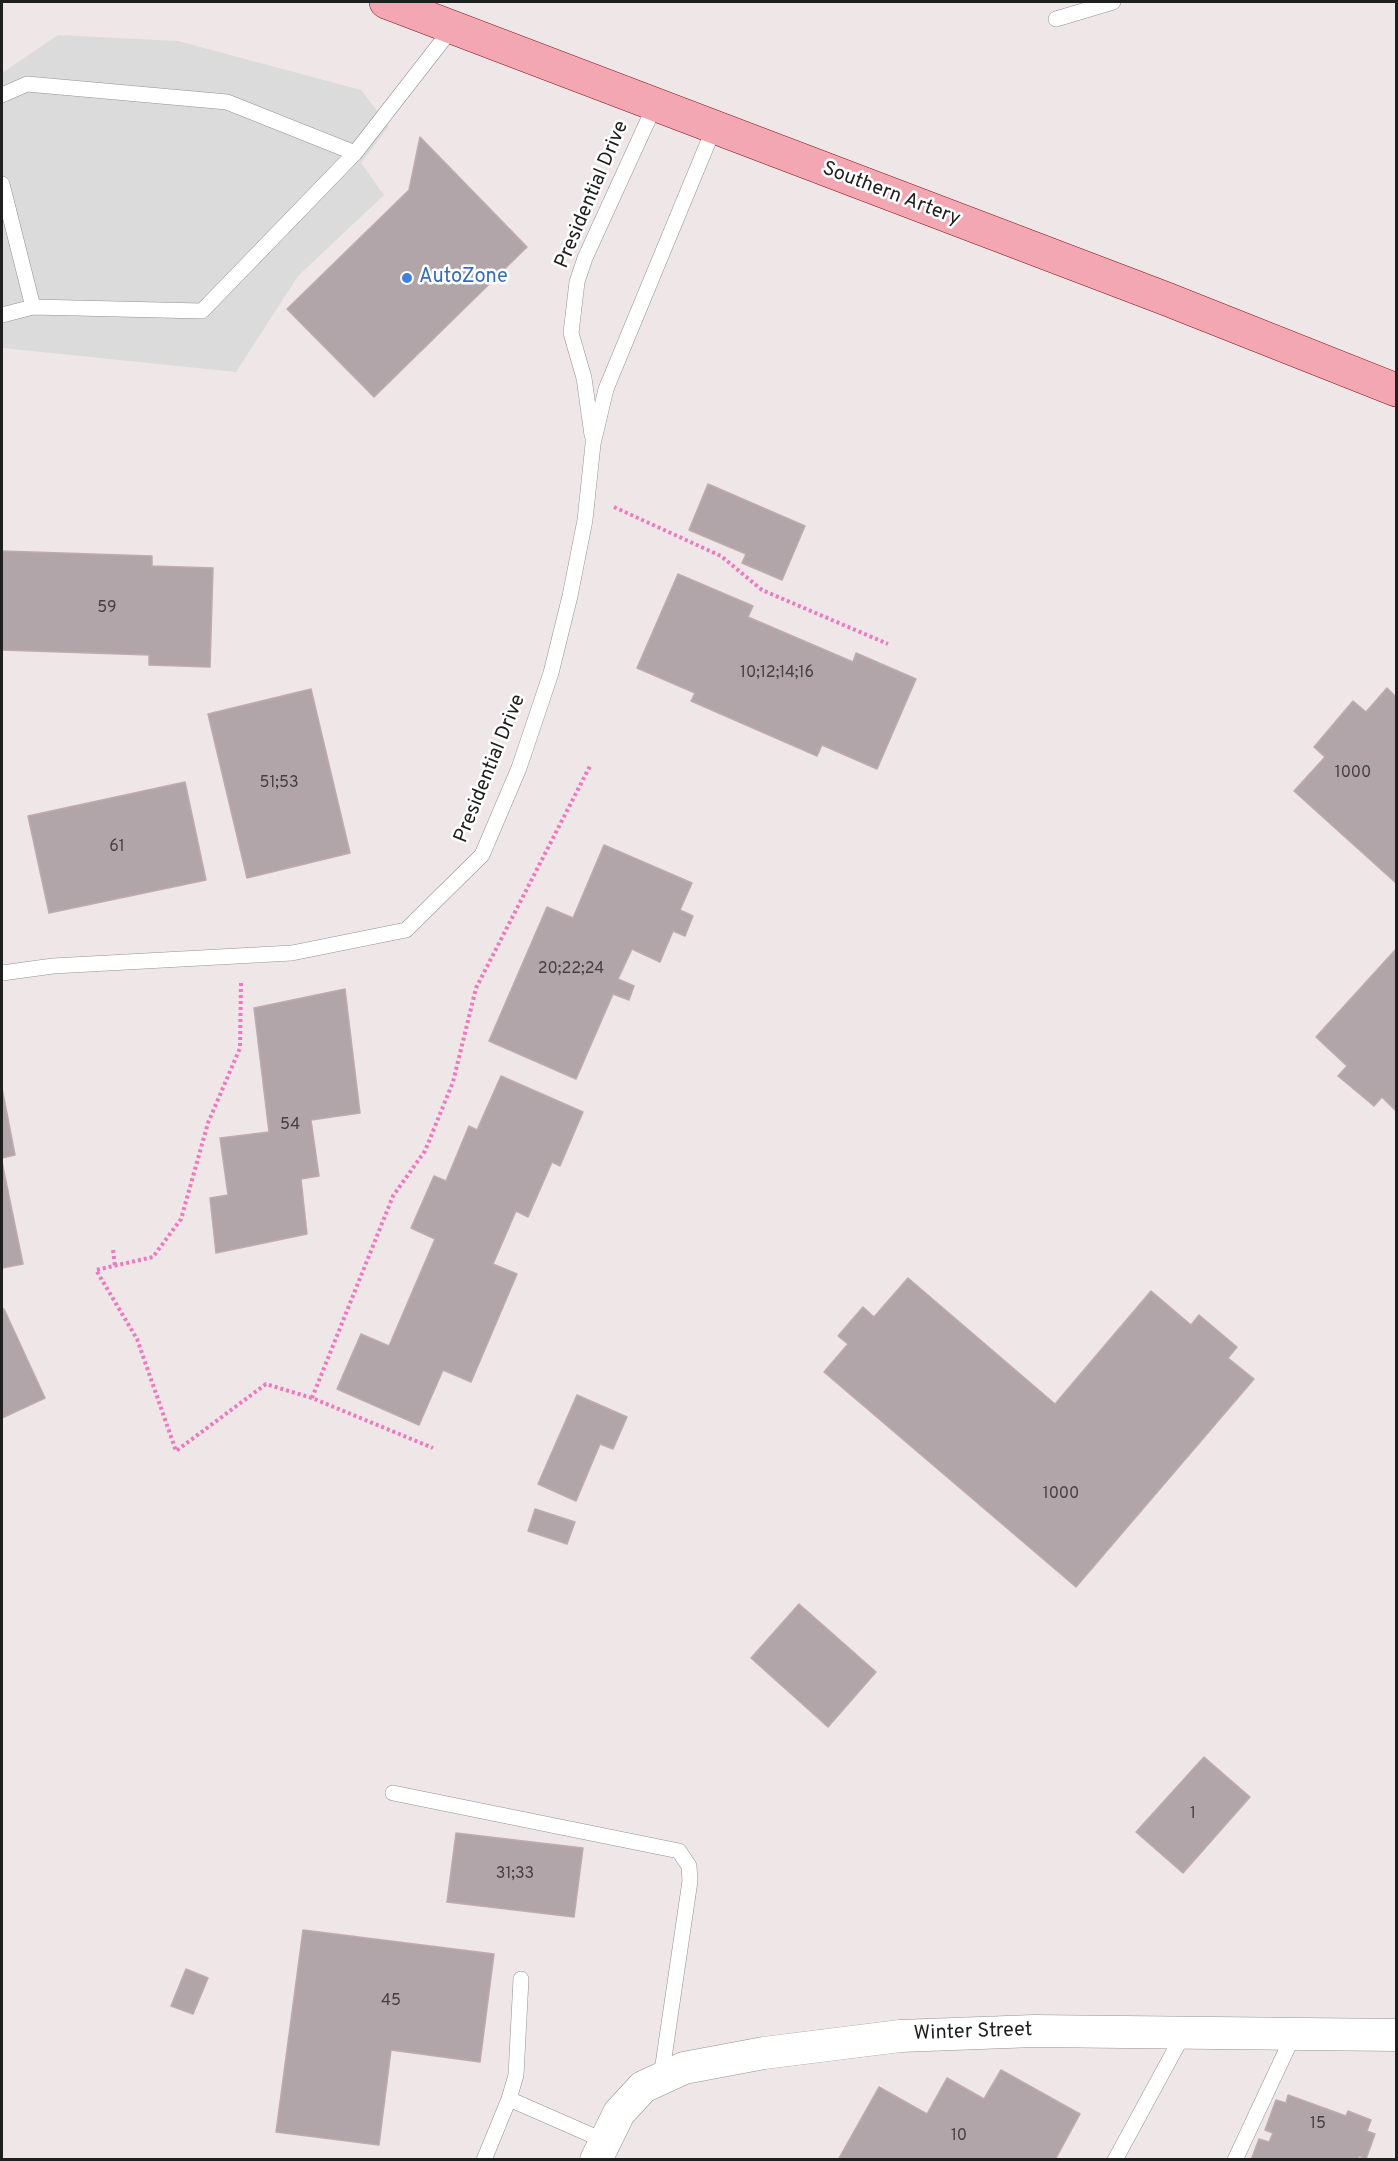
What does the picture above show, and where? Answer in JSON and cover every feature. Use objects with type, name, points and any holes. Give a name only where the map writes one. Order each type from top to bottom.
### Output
[{"type":"main road","name":"Southern Artery","points":[[386,2],[1164,298],[1396,390]]},
{"type":"street","name":"Winter Street","points":[[601,2150],[618,2113],[643,2087],[684,2068],[764,2053],[900,2036],[1034,2031],[1396,2035]]},
{"type":"lane","points":[[1056,19],[1113,2]]},
{"type":"lane","points":[[2,315],[33,307],[202,311],[356,153],[453,27]]},
{"type":"lane","points":[[2,95],[27,84],[227,102],[356,153]]},
{"type":"lane","name":"Presidential Drive","points":[[593,444],[584,378],[571,333],[578,282],[585,258],[655,105]]},
{"type":"lane","name":"Presidential Drive","points":[[2,973],[53,966],[292,953],[406,930],[482,855],[519,768],[551,673],[570,596],[585,520],[593,444],[606,389],[714,128]]},
{"type":"lane","points":[[2,184],[33,307]]},
{"type":"lane","points":[[393,1793],[679,1851],[689,1866],[690,1881],[661,2078]]},
{"type":"lane","points":[[484,2160],[509,2099],[516,2075],[521,1980]]},
{"type":"lane","points":[[1115,2160],[1184,2033]]},
{"type":"lane","points":[[1236,2160],[1294,2034]]},
{"type":"lane","points":[[509,2099],[601,2150]]},
{"type":"path","points":[[588,494],[721,556],[762,590],[888,644]]},
{"type":"path","points":[[312,1398],[393,1196],[425,1150],[453,1082],[476,988],[590,766]]},
{"type":"path","points":[[241,956],[240,1048],[208,1123],[181,1219],[153,1257],[96,1270],[137,1339],[176,1451],[266,1383],[312,1398],[433,1448]]},
{"type":"path","points":[[113,1250],[115,1266]]},
{"type":"shaded area","points":[[58,35],[178,41],[361,90],[389,126],[361,163],[384,195],[298,276],[236,372],[3,348],[2,73]]},
{"type":"building","name":"AutoZone","points":[[420,137],[527,247],[374,397],[287,309],[409,190]]},
{"type":"building","points":[[708,484],[805,526],[782,580],[742,563],[746,554],[689,530]]},
{"type":"building","points":[[2,551],[152,556],[152,566],[213,568],[210,667],[149,665],[149,655],[2,650]]},
{"type":"building","points":[[678,574],[753,606],[748,617],[853,662],[856,653],[916,679],[877,769],[822,745],[817,756],[691,701],[695,693],[637,668]]},
{"type":"building","points":[[1387,688],[1396,697],[1396,883],[1294,791],[1325,757],[1314,747],[1353,701],[1366,712]]},
{"type":"building","points":[[311,689],[350,853],[247,878],[208,714]]},
{"type":"building","points":[[185,782],[206,880],[49,913],[28,816]]},
{"type":"building","points":[[604,845],[692,883],[680,910],[693,916],[685,936],[673,931],[660,962],[632,949],[618,979],[634,986],[629,1000],[613,994],[576,1079],[489,1041],[547,907],[573,918]]},
{"type":"building","points":[[1396,949],[1396,1111],[1382,1097],[1374,1106],[1338,1076],[1347,1066],[1316,1037]]},
{"type":"building","points":[[345,989],[360,1113],[311,1120],[319,1176],[301,1179],[307,1234],[216,1253],[210,1198],[228,1195],[220,1138],[269,1132],[254,1008]]},
{"type":"building","points":[[501,1076],[583,1112],[560,1166],[552,1162],[528,1217],[516,1211],[493,1264],[517,1274],[471,1382],[443,1370],[419,1425],[337,1389],[361,1334],[389,1346],[435,1239],[411,1228],[434,1176],[446,1181],[469,1126],[477,1130]]},
{"type":"building","points":[[2,1088],[15,1155],[2,1158]]},
{"type":"building","points":[[2,1162],[23,1264],[2,1268]]},
{"type":"building","points":[[908,1278],[1055,1404],[1151,1291],[1191,1325],[1199,1315],[1237,1347],[1228,1358],[1254,1379],[1076,1587],[824,1372],[848,1344],[838,1336],[863,1307],[874,1317]]},
{"type":"building","points":[[4,1309],[45,1398],[2,1418],[2,1310]]},
{"type":"building","points":[[577,1395],[627,1417],[613,1449],[600,1444],[576,1501],[538,1484]]},
{"type":"building","points":[[535,1509],[575,1522],[567,1544],[528,1531]]},
{"type":"building","points":[[799,1604],[876,1672],[828,1727],[751,1658]]},
{"type":"building","points":[[1204,1757],[1250,1797],[1183,1873],[1136,1832]]},
{"type":"building","points":[[456,1833],[583,1848],[574,1917],[447,1902]]},
{"type":"building","points":[[303,1930],[494,1954],[480,2062],[391,2050],[379,2145],[276,2132]]},
{"type":"building","points":[[186,1969],[208,1978],[193,2014],[171,2006]]},
{"type":"building","points":[[1001,2070],[1080,2114],[1055,2160],[838,2160],[879,2087],[927,2114],[947,2078],[984,2099]]},
{"type":"building","points":[[1288,2095],[1346,2116],[1348,2111],[1371,2120],[1367,2131],[1375,2134],[1366,2159],[1359,2156],[1358,2160],[1251,2160],[1259,2139],[1269,2142],[1273,2133],[1265,2130],[1276,2100],[1286,2103]]},
{"type":"place","name":"AutoZone","points":[[407,278]]}]
